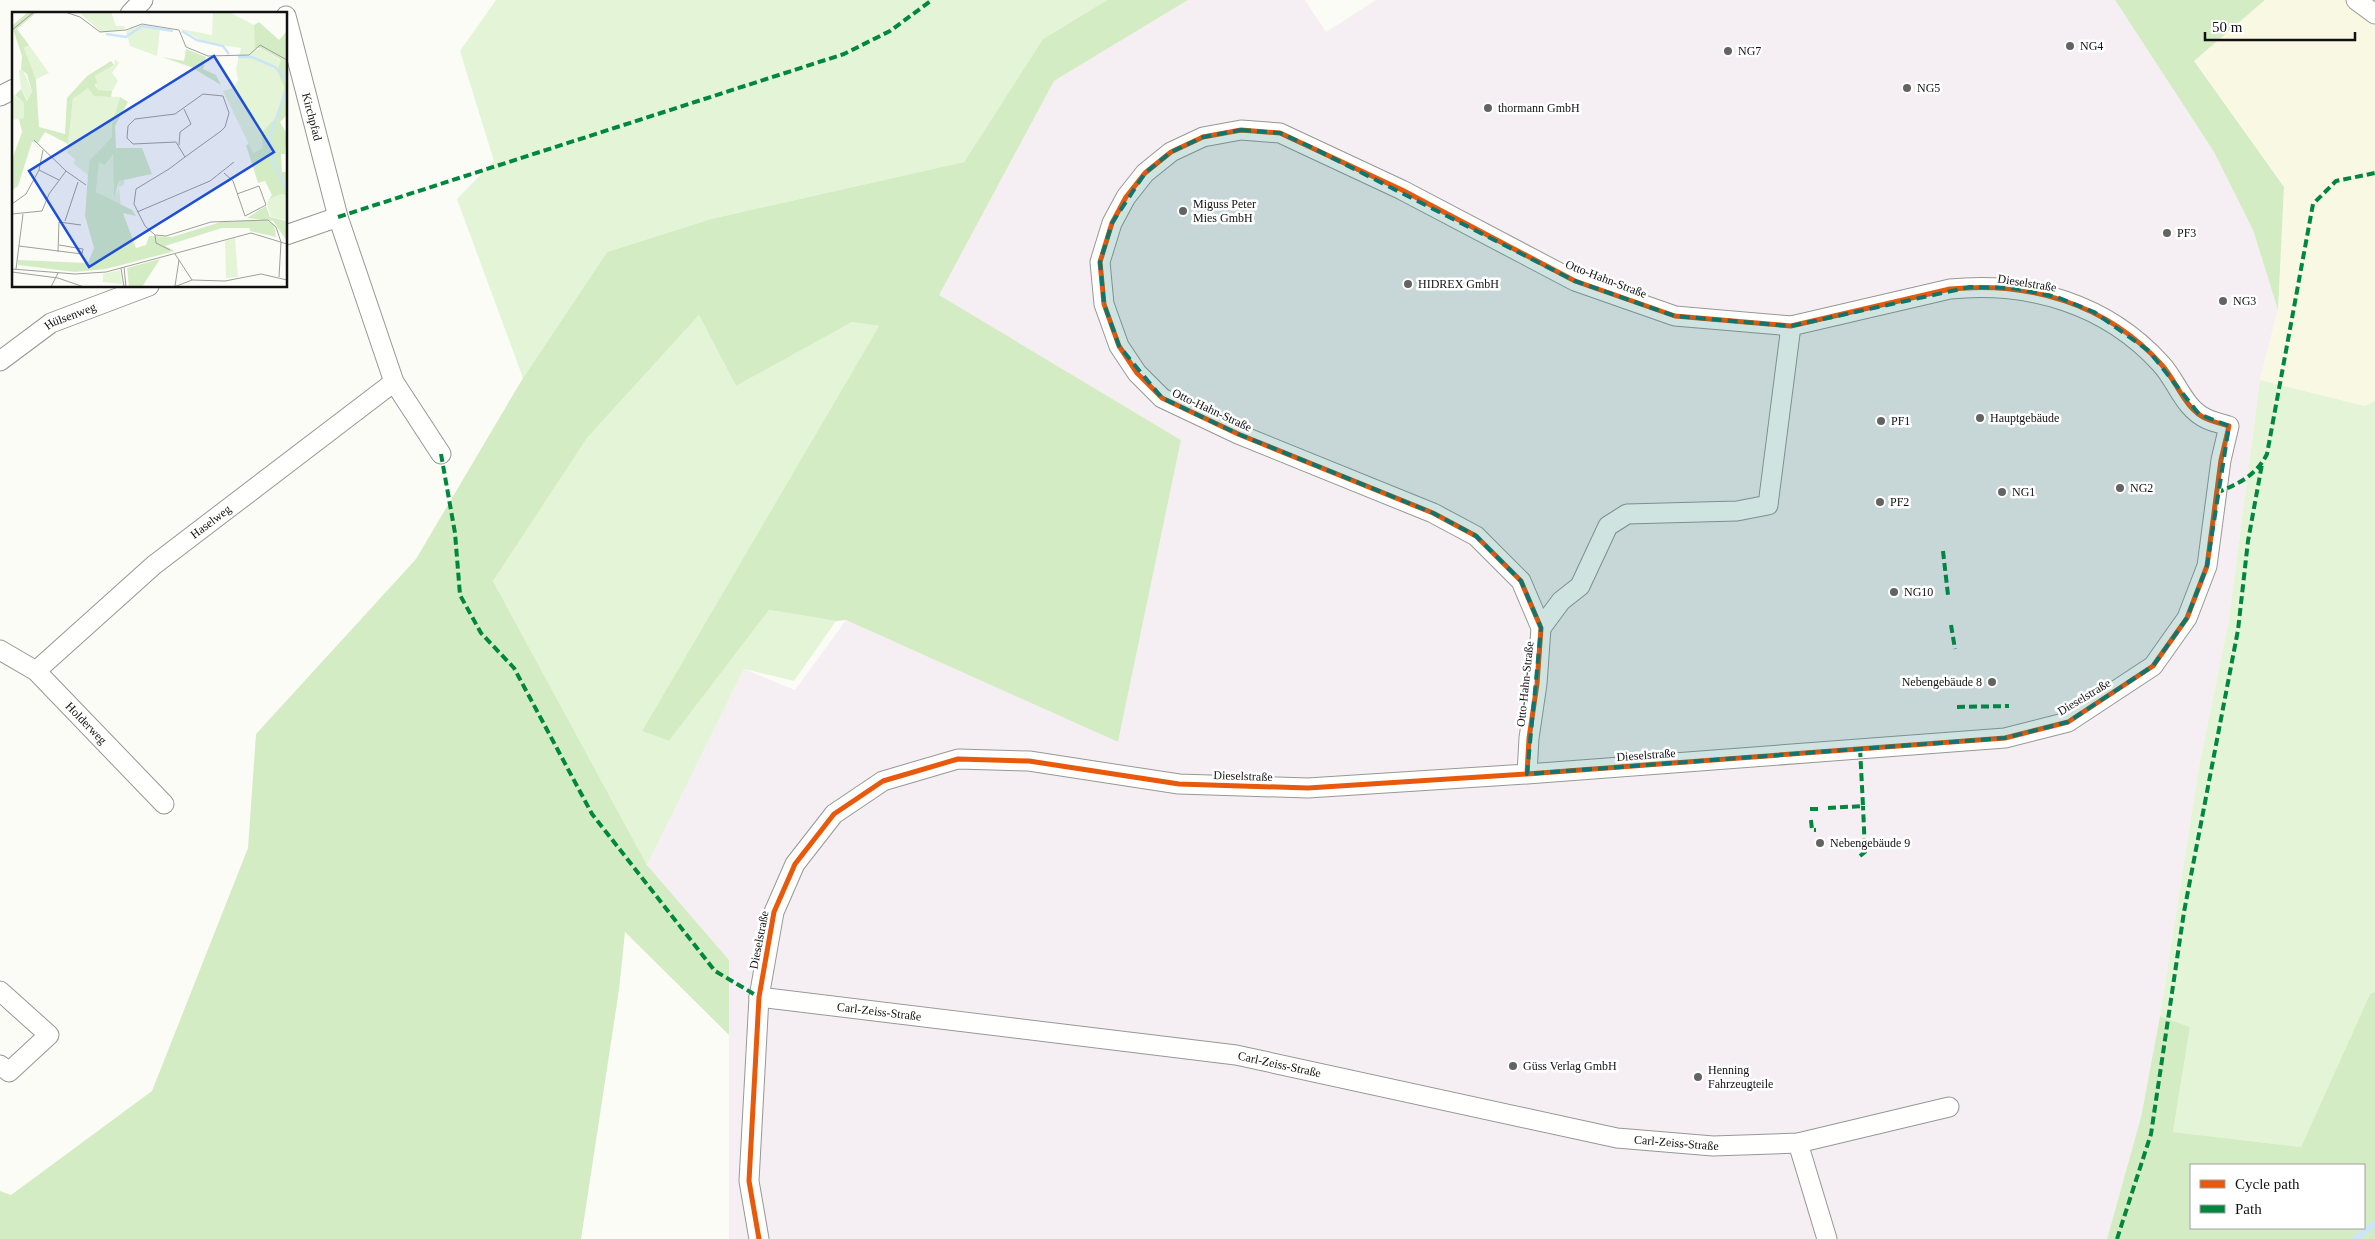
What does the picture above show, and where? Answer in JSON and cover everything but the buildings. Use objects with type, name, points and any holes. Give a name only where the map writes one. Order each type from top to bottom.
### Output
[{"type":"street","points":[[132,12],[144,0]]},
{"type":"street","points":[[2356,0],[2375,14]]},
{"type":"street","name":"Kirchpfad","points":[[288,23],[338,217]]},
{"type":"street","points":[[0,96],[12,90]]},
{"type":"street","name":"Otto-Hahn-Straße","points":[[1527,774],[1541,628],[1521,581],[1476,536],[1432,513],[1238,434],[1162,398],[1137,373],[1119,346],[1104,304],[1100,262],[1112,223],[1126,197],[1145,173],[1171,152],[1203,137],[1241,130],[1280,133],[1402,190],[1575,281],[1675,316],[1792,326]]},
{"type":"street","points":[[288,234],[338,217],[394,382],[441,454]]},
{"type":"street","name":"Dieselstraße","points":[[759,1239],[749,1181],[759,997],[774,912],[795,864],[834,814],[884,781],[958,759],[1029,761],[1179,784],[1298,788],[1527,774],[2005,738],[2068,722],[2153,666],[2187,618],[2207,566],[2221,460],[2229,426],[2207,420],[2188,404],[2163,366],[2149,351],[2110,322],[2058,297],[2013,288],[1970,287],[1950,289],[1792,326]]},
{"type":"street","name":"Hülsenweg","points":[[0,361],[50,324],[143,288]]},
{"type":"street","points":[[1541,628],[1561,601],[1580,586],[1608,526],[1626,514],[1736,511],[1768,505],[1792,326]]},
{"type":"street","name":"Haselweg","points":[[36,671],[154,565],[394,382]]},
{"type":"street","name":"Holderweg","points":[[0,650],[36,671],[164,804]]},
{"type":"street","points":[[0,991],[49,1035],[9,1072],[0,1065]]},
{"type":"street","name":"Carl-Zeiss-Straße","points":[[759,997],[1236,1055],[1617,1138],[1713,1146],[1798,1143],[1949,1107]]},
{"type":"street","points":[[1798,1143],[1827,1239]]},
{"type":"highlighted area","points":[[1241,130],[1280,133],[1311,147],[1575,281],[1675,316],[1791,326],[1970,287],[2013,288],[2057,297],[2094,312],[2149,351],[2199,414],[2229,426],[2207,566],[2187,618],[2153,666],[2068,722],[2005,738],[1527,774],[1541,628],[1521,581],[1476,536],[1433,513],[1238,434],[1162,398],[1119,346],[1104,304],[1100,262],[1112,223],[1145,173],[1171,152],[1203,137]]},
{"type":"shaded area","points":[[1188,0],[1305,0],[1326,32],[1376,0],[2115,0],[2214,152],[2253,230],[2278,310],[2260,380],[2229,619],[2199,767],[2160,1016],[2141,1117],[2107,1239],[729,1239],[729,960],[647,865],[744,669],[795,690],[846,620],[1118,742],[1181,440],[938,295],[1054,81]]},
{"type":"green space","points":[[496,0],[1107,0],[1043,39],[964,162],[711,219],[607,252],[523,378],[457,199],[494,161],[460,51]]},
{"type":"green space","points":[[1107,0],[1188,0],[1054,81],[939,295],[1181,440],[1118,742],[846,620],[836,621],[769,610],[669,741],[642,731],[879,326],[852,322],[736,386],[699,315],[587,438],[493,581],[647,865],[729,960],[729,1035],[625,932],[619,990],[581,1239],[0,1239],[0,1191],[11,1195],[152,1091],[248,848],[256,734],[416,559],[523,378],[607,252],[711,219],[964,162],[1043,39]]},
{"type":"green space","points":[[2115,0],[2265,0],[2194,61],[2284,187],[2278,310],[2253,230],[2214,152]]},
{"type":"green space","points":[[2265,0],[2375,0],[2375,401],[2365,406],[2260,380],[2278,310],[2284,187],[2194,61]]},
{"type":"green space","points":[[699,315],[736,386],[852,322],[879,326],[642,731],[669,741],[769,610],[836,621],[794,681],[744,669],[647,865],[493,581],[587,438]]},
{"type":"green space","points":[[2260,380],[2365,406],[2375,401],[2375,992],[2370,994],[2301,1147],[2173,1132],[2190,1027],[2160,1016],[2199,767],[2229,619]]},
{"type":"green space","points":[[2375,992],[2375,1239],[2107,1239],[2141,1117],[2160,1016],[2190,1027],[2173,1132],[2301,1147],[2370,994]]},
{"type":"waterway","points":[[2355,1239],[2375,1224]]},
{"type":"marked path","points":[[338,217],[844,54],[890,31],[932,0]]},
{"type":"marked path","points":[[2216,493],[2239,483],[2252,474],[2263,462],[2267,454],[2313,204],[2336,181],[2375,173]]},
{"type":"marked path","points":[[441,454],[455,533],[460,595],[481,633],[514,668],[592,814],[715,971],[759,997]]},
{"type":"marked path","points":[[2117,1239],[2151,1134],[2184,912],[2238,630],[2248,541],[2262,464]]},
{"type":"marked path","points":[[1943,551],[1948,595]]},
{"type":"marked path","points":[[1951,625],[1955,649]]},
{"type":"marked path","points":[[1957,707],[2009,706]]},
{"type":"marked path","points":[[1828,808],[1863,806],[1860,748]]},
{"type":"marked path","points":[[1860,856],[1865,852],[1863,806]]},
{"type":"marked path","points":[[1810,809],[1819,809]]},
{"type":"marked path","points":[[1811,820],[1812,830],[1816,830]]},
{"type":"cycle path","points":[[759,1239],[749,1181],[759,997],[774,912],[795,864],[834,814],[883,781],[958,759],[1029,761],[1179,784],[1308,788],[1527,774],[2005,738],[2068,722],[2153,666],[2187,618],[2207,566],[2221,460],[2229,426],[2207,419],[2192,409],[2161,364],[2140,343],[2116,326],[2091,312],[2065,301],[2037,293],[1980,287],[1950,289],[1791,326],[1675,316],[1575,281],[1402,190],[1280,133],[1241,130],[1203,137],[1171,152],[1145,173],[1126,197],[1112,223],[1100,262],[1104,304],[1119,346],[1137,373],[1162,398],[1238,434],[1433,513],[1476,536],[1521,581],[1541,628],[1527,774]]},
{"type":"place","name":"NG4","points":[[2070,46]]},
{"type":"place","name":"NG7","points":[[1728,51]]},
{"type":"place","name":"NG5","points":[[1907,88]]},
{"type":"place","name":"thormann GmbH","points":[[1488,108]]},
{"type":"place","name":"Miguss Peter Mies GmbH","points":[[1183,211]]},
{"type":"place","name":"PF3","points":[[2167,233]]},
{"type":"place","name":"HIDREX GmbH","points":[[1408,284]]},
{"type":"place","name":"NG3","points":[[2223,301]]},
{"type":"place","name":"Hauptgebäude","points":[[1980,418]]},
{"type":"place","name":"PF1","points":[[1881,421]]},
{"type":"place","name":"NG2","points":[[2120,488]]},
{"type":"place","name":"NG1","points":[[2002,492]]},
{"type":"place","name":"PF2","points":[[1880,502]]},
{"type":"place","name":"NG10","points":[[1894,592]]},
{"type":"place","name":"Nebengebäude 8","points":[[1992,682]]},
{"type":"place","name":"Nebengebäude 9","points":[[1820,843]]},
{"type":"place","name":"Güss Verlag GmbH","points":[[1513,1066]]},
{"type":"place","name":"Henning Fahrzeugteile","points":[[1698,1077]]}]
